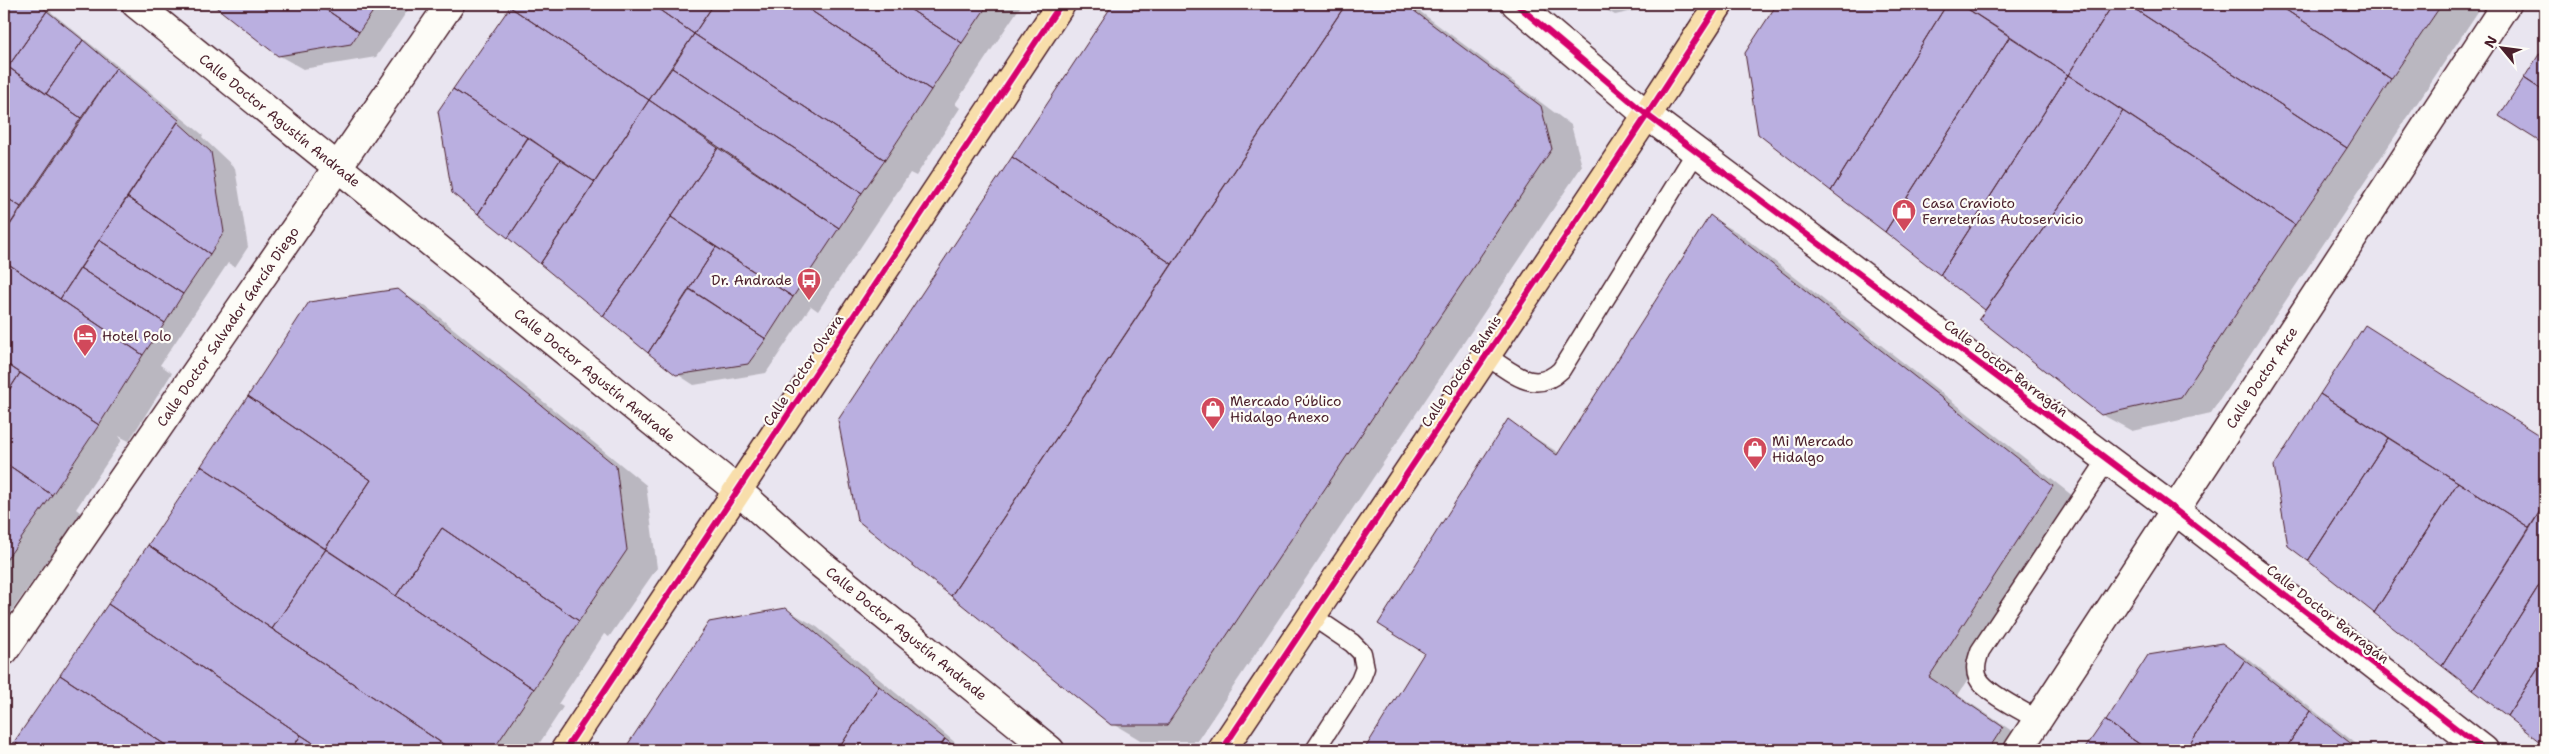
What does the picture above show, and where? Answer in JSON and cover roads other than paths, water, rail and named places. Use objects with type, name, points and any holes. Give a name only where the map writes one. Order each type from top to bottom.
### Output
[{"type":"main road","name":"Calle Doctor Olvera","points":[[565,750],[1061,4]]},
{"type":"main road","name":"Calle Doctor Balmis","points":[[1222,750],[1647,115],[1719,4]]},
{"type":"street","name":"Calle Doctor Agustín Andrade","points":[[136,4],[738,491],[816,560],[1050,750]]},
{"type":"street","name":"Calle Doctor Salvador García Diego","points":[[4,651],[339,168],[450,4]]},
{"type":"street","name":"Calle Doctor Barragán","points":[[1516,4],[1647,115],[2175,510],[2484,750]]},
{"type":"street","name":"Calle Doctor Arce","points":[[2018,750],[2506,4]]},
{"type":"lane","points":[[1486,356],[1523,378],[1536,383],[1551,380],[1561,370],[1696,152]]},
{"type":"lane","points":[[2038,720],[1988,689],[1979,679],[1976,664],[1980,651],[2107,460]]},
{"type":"lane","points":[[1312,616],[1352,643],[1362,653],[1365,668],[1360,682],[1315,750]]},
{"type":"place","name":"Casa Cravioto Ferreterías Autoservicio","points":[[1904,232]]},
{"type":"place","name":"Dr. Andrade","points":[[809,301]]},
{"type":"place","name":"Hotel Polo","points":[[85,357]]},
{"type":"place","name":"Mercado Público Hidalgo Anexo","points":[[1213,430]]},
{"type":"place","name":"Mi Mercado Hidalgo","points":[[1755,470]]}]
